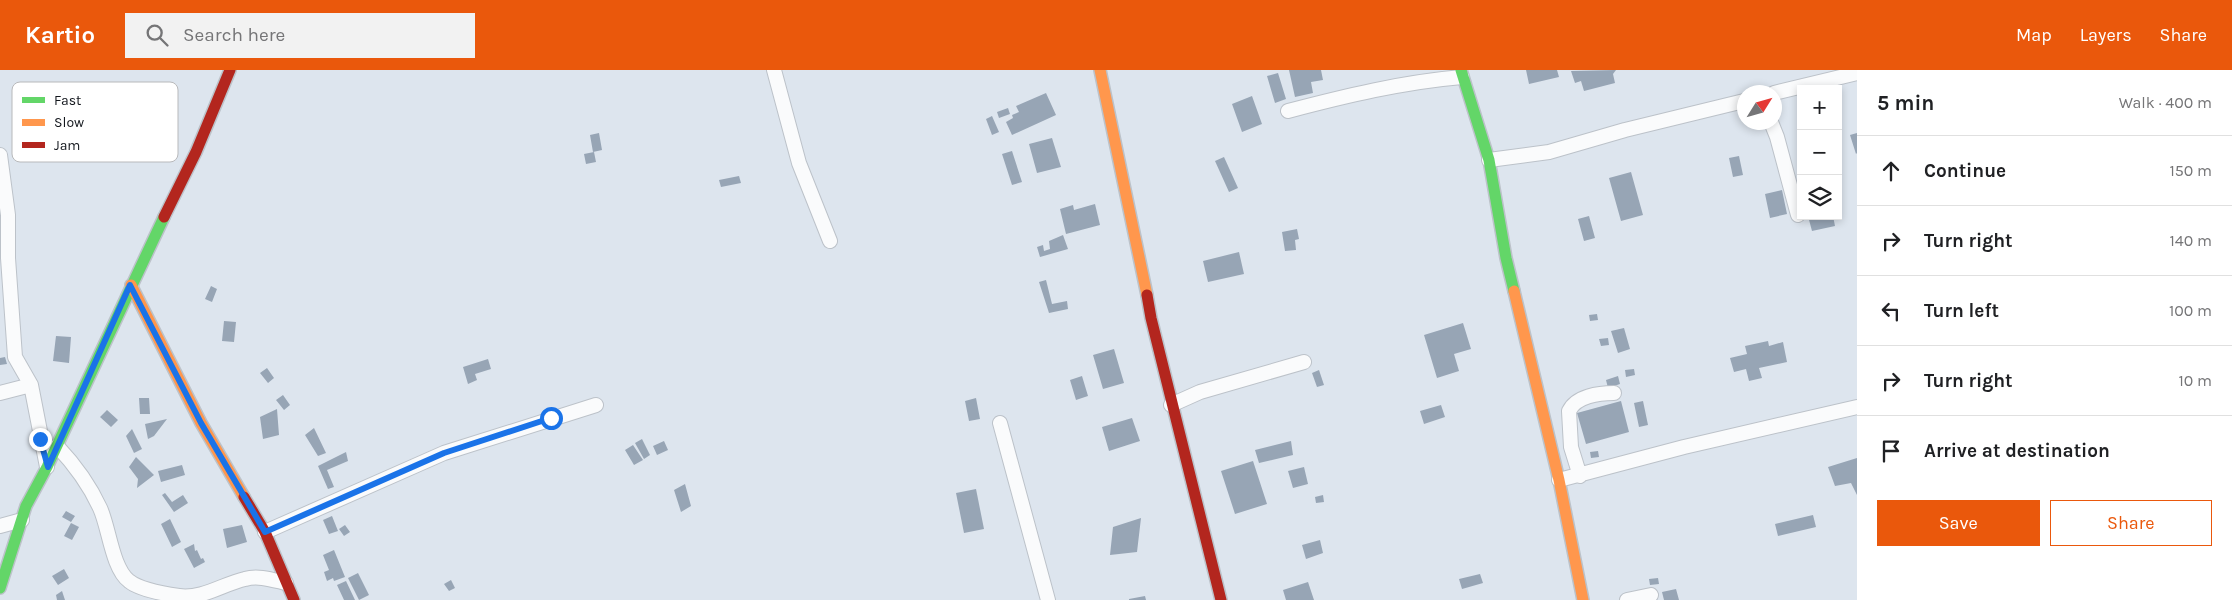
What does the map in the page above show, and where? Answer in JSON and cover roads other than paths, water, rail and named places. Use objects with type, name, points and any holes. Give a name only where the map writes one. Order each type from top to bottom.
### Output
[{"type":"street","points":[[0,588],[26,506],[48,467],[130,285],[196,152],[230,70]]},
{"type":"street","points":[[774,70],[799,163],[830,241]]},
{"type":"street","points":[[1100,70],[1140,254],[1150,318],[1221,600]]},
{"type":"street","points":[[1288,111],[1461,73],[1489,160],[1509,275],[1559,480],[1583,600]]},
{"type":"street","points":[[1782,91],[1857,73]]},
{"type":"street","points":[[1489,160],[1549,152],[1737,102]]},
{"type":"street","points":[[1774,130],[1797,211]]},
{"type":"street","points":[[0,155],[8,215],[4,259],[16,357],[31,385],[48,467]]},
{"type":"street","points":[[130,285],[201,423],[265,532],[294,600]]},
{"type":"street","points":[[1171,405],[1200,392],[1304,362]]},
{"type":"street","points":[[0,393],[31,385]]},
{"type":"street","points":[[1580,476],[1571,447],[1569,411],[1572,406],[1588,397],[1614,393]]},
{"type":"street","points":[[265,532],[444,453],[596,405]]},
{"type":"street","points":[[1559,480],[1684,447],[1857,407]]},
{"type":"street","points":[[1000,423],[1048,600]]},
{"type":"street","points":[[57,446],[91,489],[102,514],[119,567],[125,578],[132,584],[187,596],[204,594],[246,578],[262,578],[286,583]]},
{"type":"street","points":[[0,526],[22,520]]},
{"type":"street","points":[[1627,600],[1651,595]]}]
